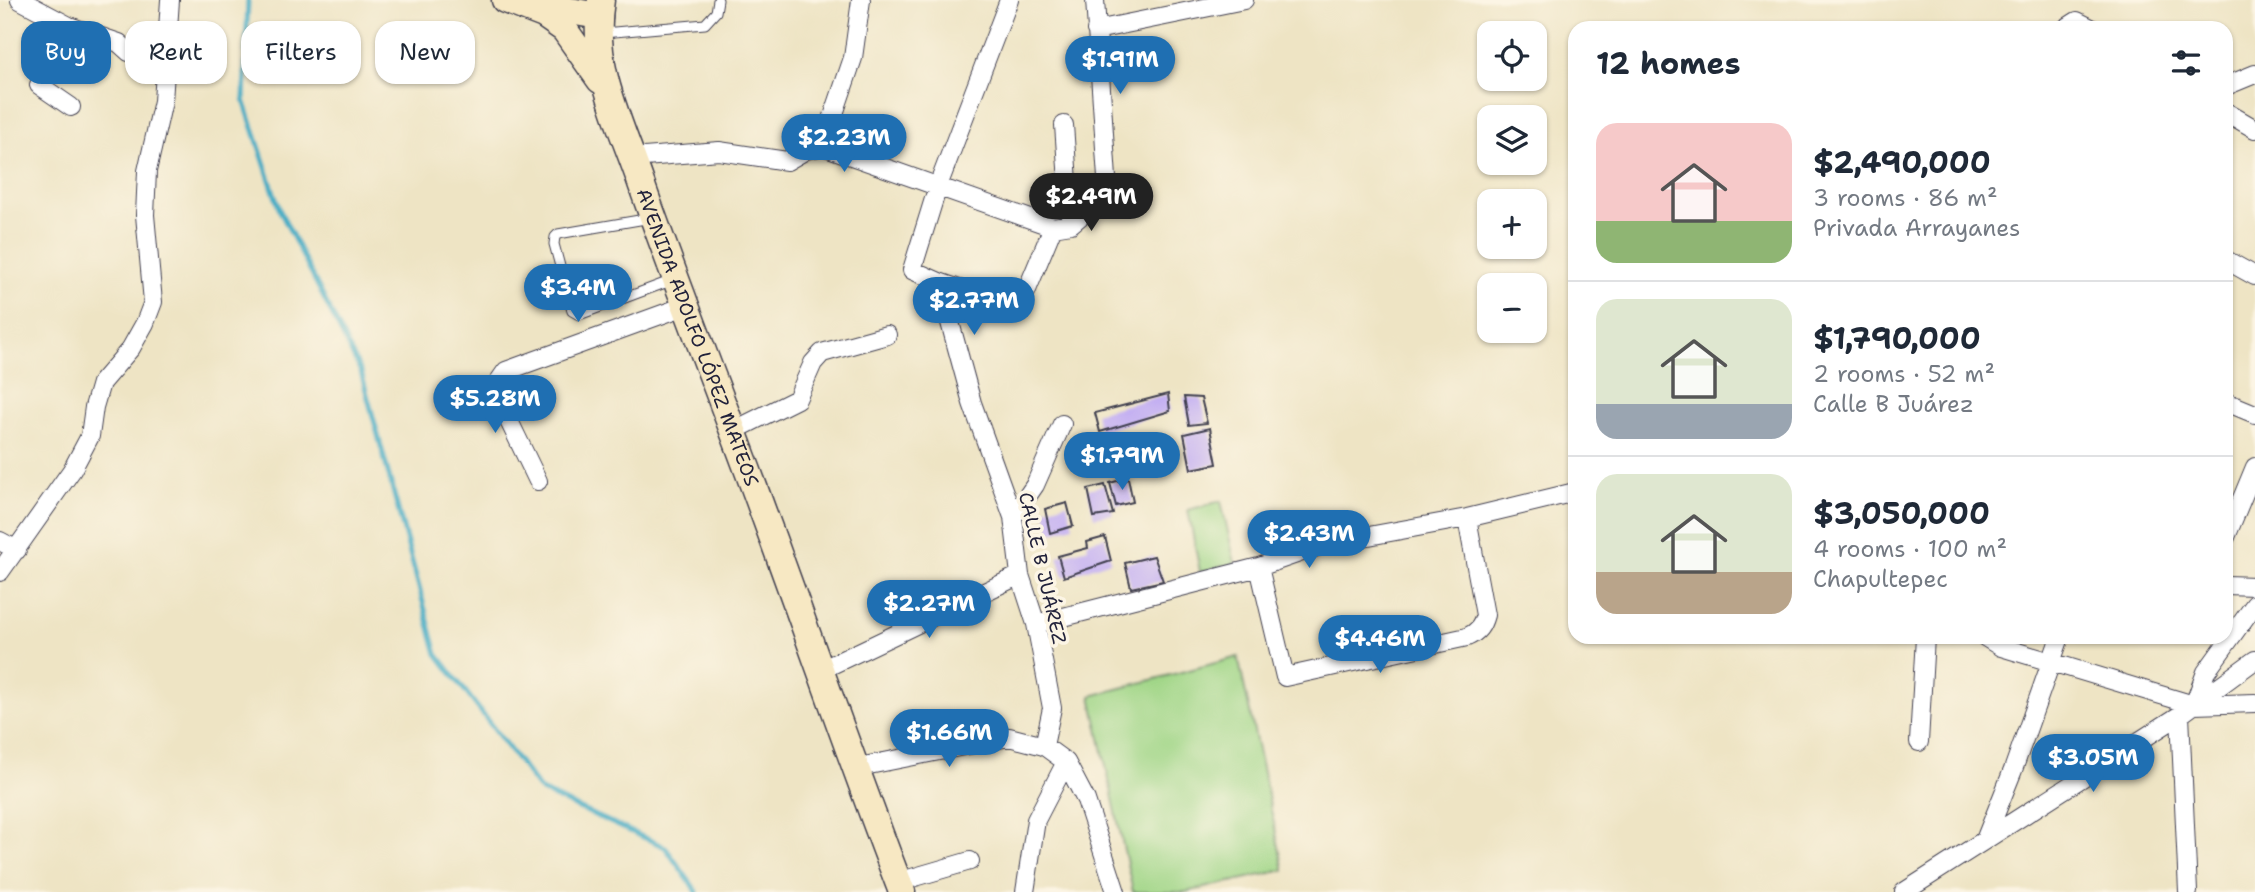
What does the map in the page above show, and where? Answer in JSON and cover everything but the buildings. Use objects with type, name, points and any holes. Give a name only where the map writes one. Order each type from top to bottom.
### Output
[{"type":"main road","points":[[508,0],[599,16]]},
{"type":"main road","points":[[508,0],[544,15],[564,29],[606,89]]},
{"type":"main road","name":"AVENIDA ADOLFO LÓPEZ MATEOS","points":[[599,16],[598,47],[606,89],[900,887]]},
{"type":"street","points":[[20,0],[60,21]]},
{"type":"street","points":[[169,21],[170,0]]},
{"type":"street","points":[[823,146],[853,58],[861,0]]},
{"type":"street","points":[[1009,0],[938,186],[912,270],[1005,305],[1018,301],[1026,292],[1062,226],[1108,193],[1095,0]]},
{"type":"street","points":[[1096,30],[1244,0]]},
{"type":"street","points":[[2233,83],[2255,74]]},
{"type":"street","points":[[40,84],[71,107]]},
{"type":"street","points":[[0,572],[72,470],[90,436],[101,383],[131,348],[153,302],[145,215],[147,171],[164,84]]},
{"type":"street","points":[[2233,116],[2255,129]]},
{"type":"street","points":[[1062,226],[1065,125]]},
{"type":"street","points":[[632,158],[719,151],[787,161],[806,150],[823,146],[1062,226]]},
{"type":"street","points":[[2233,264],[2255,276]]},
{"type":"street","name":"CALLE B JUÁREZ","points":[[939,282],[972,403],[1013,517],[1020,575],[1036,624],[1052,708],[1044,746]]},
{"type":"street","points":[[538,481],[497,396],[499,381],[506,371],[685,306]]},
{"type":"street","points":[[733,431],[797,399],[813,363],[822,353],[887,335]]},
{"type":"street","points":[[2233,405],[2255,414]]},
{"type":"street","points":[[1013,517],[1035,485],[1062,424]]},
{"type":"street","points":[[2233,520],[2255,467]]},
{"type":"street","points":[[1036,624],[1259,567],[1325,544],[1467,518],[1568,494]]},
{"type":"street","points":[[1259,567],[1285,677],[1467,637],[1477,632],[1485,615],[1467,518]]},
{"type":"street","points":[[0,541],[17,550]]},
{"type":"street","points":[[821,670],[1020,575]]},
{"type":"street","points":[[2233,585],[2255,586]]},
{"type":"street","points":[[2233,635],[2255,604]]},
{"type":"street","points":[[1919,742],[1925,644]]},
{"type":"street","points":[[1996,644],[2187,710],[2255,703]]},
{"type":"street","points":[[1985,840],[2057,644]]},
{"type":"street","points":[[2188,892],[2187,710],[2206,672],[2226,644]]},
{"type":"street","points":[[1907,892],[2187,710],[2255,660]]},
{"type":"street","points":[[854,768],[1009,737],[1044,746],[1066,762],[1087,800],[1116,892]]},
{"type":"street","points":[[1025,892],[1036,820],[1066,762]]},
{"type":"street","points":[[900,887],[970,862]]},
{"type":"lane","points":[[599,16],[705,24],[716,12],[718,0]]},
{"type":"lane","points":[[653,217],[558,234],[555,237],[554,244],[572,311],[579,315],[675,279]]},
{"type":"green space","points":[[1221,501],[1235,563],[1200,572],[1188,510]]},
{"type":"green space","points":[[1238,657],[1284,870],[1186,892],[1133,892],[1091,696]]},
{"type":"waterway","points":[[248,0],[244,100],[280,211],[361,372],[437,654],[541,791],[665,847],[697,892]]}]
